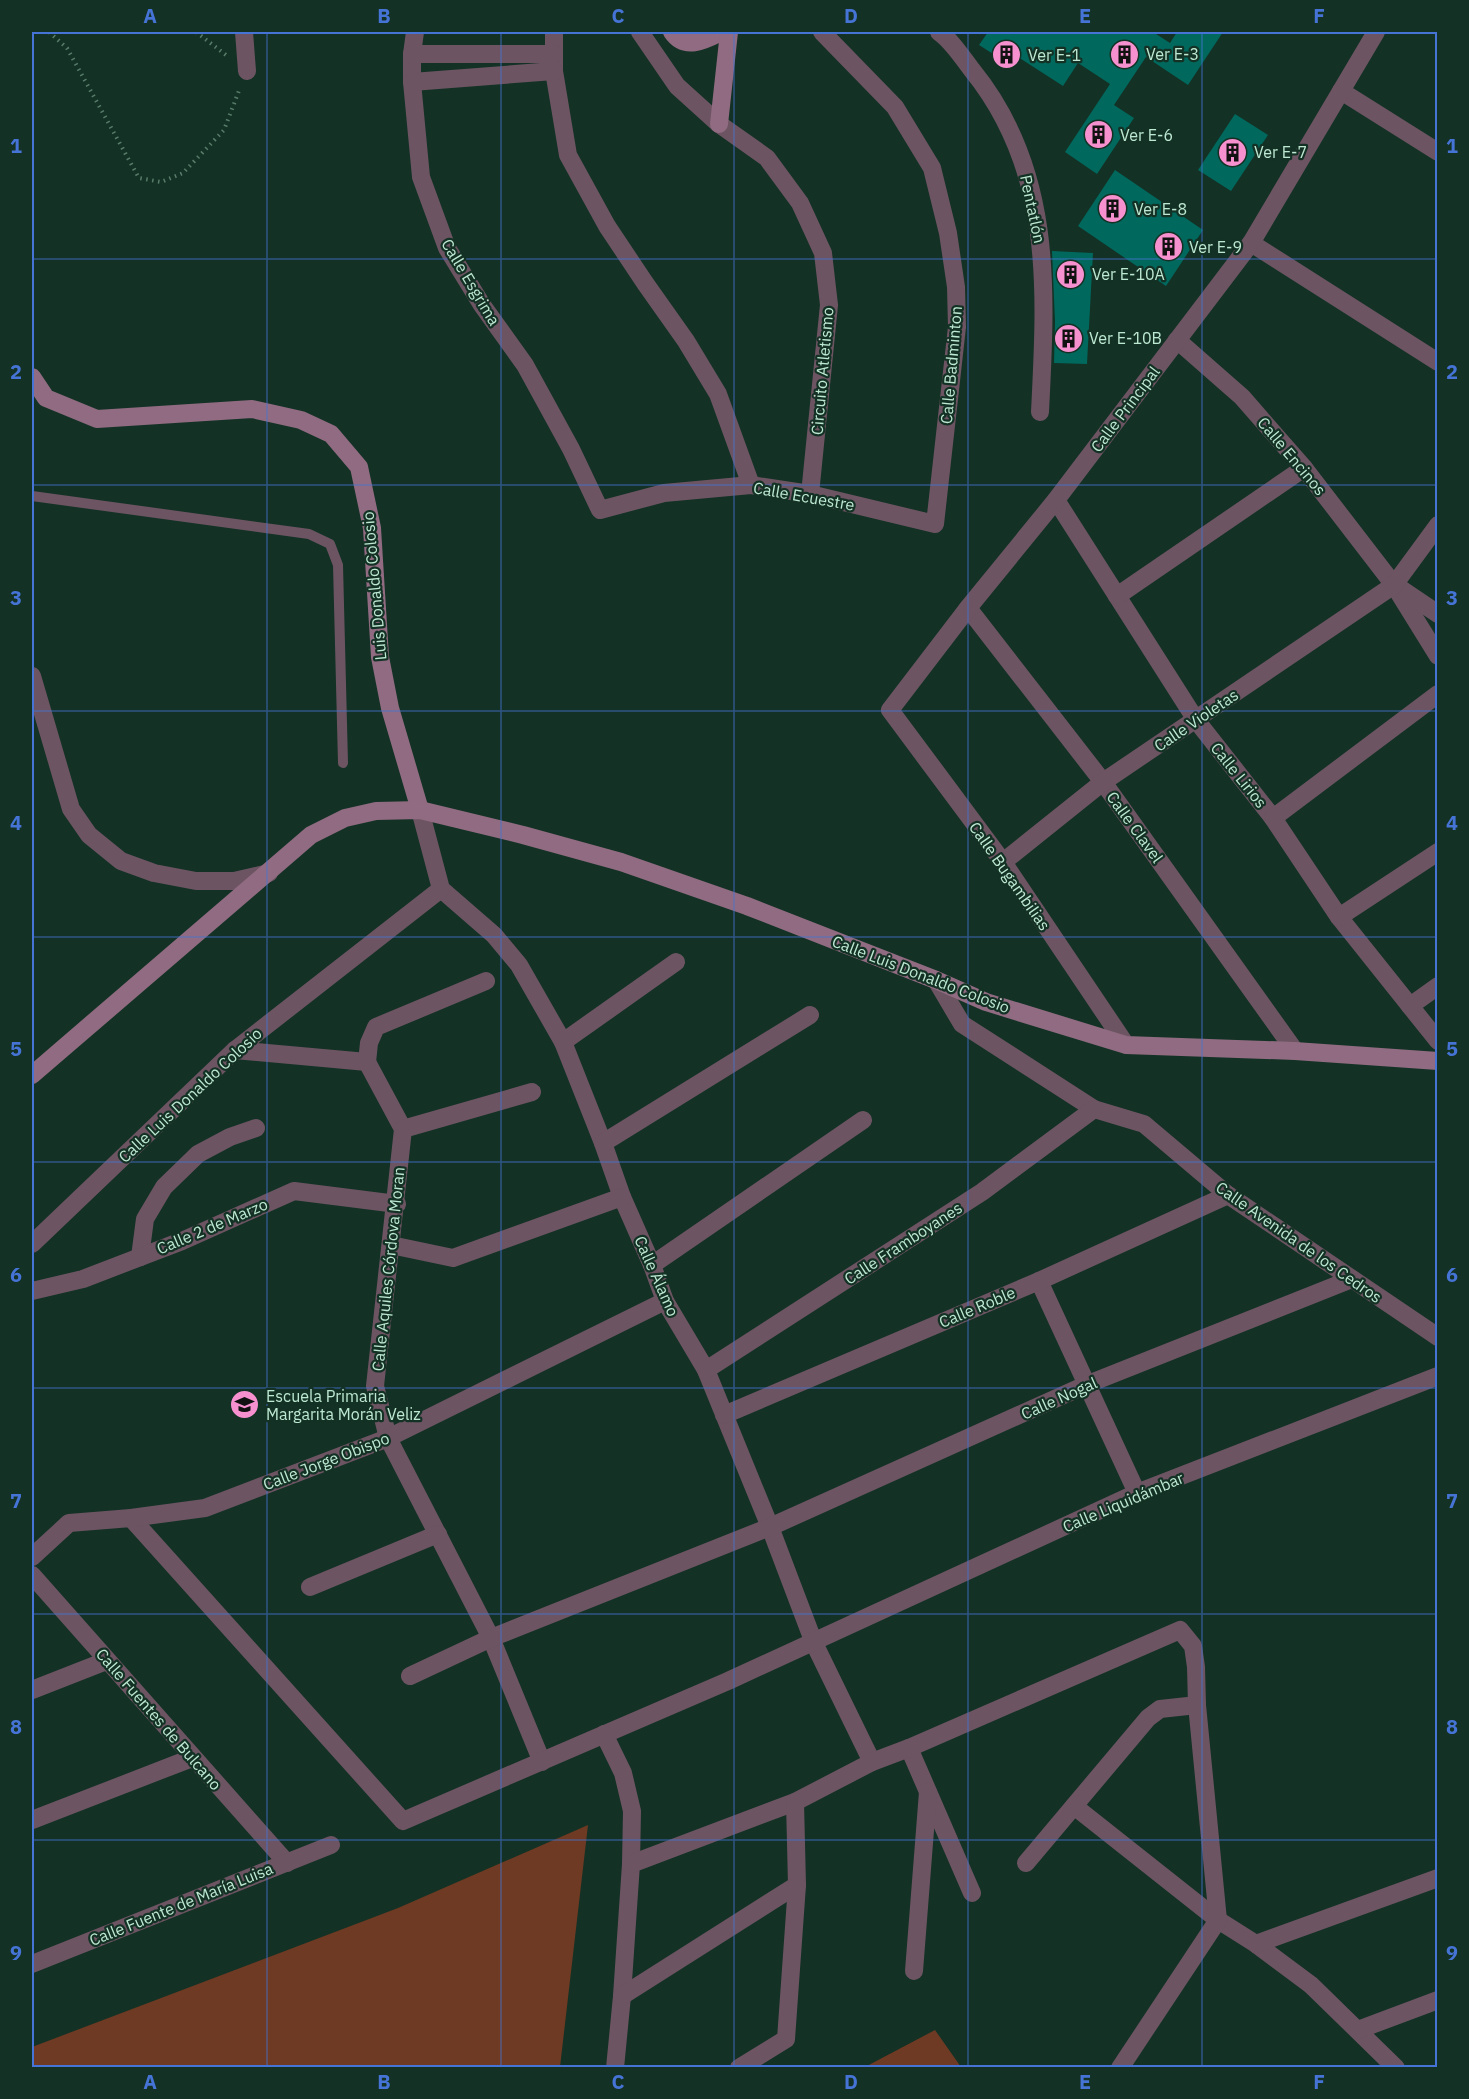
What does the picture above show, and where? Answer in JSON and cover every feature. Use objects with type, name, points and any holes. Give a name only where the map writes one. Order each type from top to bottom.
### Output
[{"type":"street","points":[[244,32],[247,71]]},
{"type":"street","name":"Calle Esgrima","points":[[415,32],[412,82],[420,177],[447,248],[482,304],[525,365],[571,449],[600,510]]},
{"type":"street","points":[[554,32],[553,63],[568,154],[608,226],[686,340],[718,394],[751,485]]},
{"type":"street","name":"Circuito Atletismo","points":[[640,32],[677,86],[718,124],[767,158],[800,203],[823,253],[829,314],[810,494]]},
{"type":"street","points":[[672,32],[681,40],[689,42],[700,42],[721,32]]},
{"type":"street","points":[[718,124],[729,32]]},
{"type":"street","name":"Calle Badminton","points":[[822,32],[895,107],[932,168],[948,232],[956,287],[957,327],[935,524]]},
{"type":"street","name":"Calle Principal","points":[[890,710],[968,608],[1056,500],[1251,243],[1376,32]]},
{"type":"street","name":"Pentatlón","points":[[943,33],[983,83],[1010,129],[1031,184],[1040,232],[1044,286],[1040,412]]},
{"type":"street","points":[[412,54],[553,63]]},
{"type":"street","points":[[412,82],[553,63]]},
{"type":"street","points":[[1341,91],[1437,152]]},
{"type":"street","points":[[1251,243],[1437,363]]},
{"type":"street","name":"Calle Encinos","points":[[1177,340],[1242,397],[1304,468],[1394,585]]},
{"type":"street","name":"Luis Donaldo Colosio","points":[[32,377],[46,398],[97,419],[252,409],[301,420],[331,434],[359,467],[372,528],[380,657],[390,708],[420,810]]},
{"type":"street","points":[[1117,596],[1304,468]]},
{"type":"street","name":"Calle Ecuestre","points":[[600,510],[663,493],[751,485],[810,494],[935,524]]},
{"type":"street","name":"Calle Lirios","points":[[1056,500],[1196,720],[1273,818],[1339,918],[1437,1041]]},
{"type":"street","points":[[1394,585],[1437,525]]},
{"type":"street","points":[[1394,585],[1437,614]]},
{"type":"street","points":[[1394,585],[1437,656]]},
{"type":"street","name":"Calle Violetas","points":[[1003,862],[1103,782],[1394,585]]},
{"type":"street","name":"Calle Clavel","points":[[968,608],[1103,782],[1295,1051]]},
{"type":"street","points":[[32,676],[71,809],[89,835],[121,861],[154,873],[196,881],[234,881],[269,873]]},
{"type":"street","points":[[1273,818],[1437,694]]},
{"type":"street","name":"Calle Bugambilias","points":[[890,710],[1003,862],[1126,1045]]},
{"type":"street","points":[[420,810],[441,889]]},
{"type":"street","name":"Calle Luis Donaldo Colosio","points":[[32,1075],[311,835],[345,818],[376,811],[420,810],[621,862],[747,906],[986,1002],[1126,1045],[1295,1051],[1437,1061]]},
{"type":"street","points":[[1339,918],[1437,852]]},
{"type":"street","name":"Calle Luis Donaldo Colosio","points":[[32,1244],[236,1050],[441,889]]},
{"type":"street","name":"Calle Álamo","points":[[441,889],[494,935],[519,965],[563,1042],[622,1197],[665,1301],[706,1370],[814,1643],[872,1762]]},
{"type":"street","points":[[563,1042],[676,962]]},
{"type":"street","name":"Calle Avenida de los Cedros","points":[[936,980],[962,1024],[1094,1108],[1144,1124],[1228,1196],[1437,1337]]},
{"type":"street","points":[[486,981],[376,1027],[369,1043],[367,1062],[404,1129],[532,1092]]},
{"type":"street","points":[[1410,1006],[1437,986]]},
{"type":"street","points":[[603,1143],[810,1015]]},
{"type":"street","points":[[236,1050],[367,1062]]},
{"type":"street","name":"Calle Framboyanes","points":[[706,1370],[982,1192],[1094,1108]]},
{"type":"street","points":[[652,1265],[863,1120]]},
{"type":"street","points":[[140,1257],[145,1219],[164,1187],[198,1154],[230,1137],[256,1128]]},
{"type":"street","name":"Calle Aquiles Córdova Moran","points":[[404,1129],[375,1386],[388,1438],[491,1638],[542,1762]]},
{"type":"street","name":"Calle 2 de Marzo","points":[[32,1291],[82,1279],[182,1241],[294,1191],[397,1204]]},
{"type":"street","name":"Calle Roble","points":[[724,1415],[1039,1281],[1228,1196]]},
{"type":"street","points":[[391,1245],[453,1258],[622,1197]]},
{"type":"street","name":"Calle Nogal","points":[[410,1676],[491,1638],[770,1527],[1088,1384],[1352,1279]]},
{"type":"street","points":[[1039,1281],[1137,1493]]},
{"type":"street","name":"Calle Jorge Obispo","points":[[32,1557],[69,1523],[131,1518],[205,1508],[388,1438],[665,1301]]},
{"type":"street","name":"Calle Liquidámbar","points":[[131,1518],[403,1821],[814,1643],[1137,1493],[1437,1376]]},
{"type":"street","points":[[310,1587],[438,1534]]},
{"type":"street","name":"Calle Fuentes de Bulcano","points":[[32,1575],[287,1863]]},
{"type":"street","points":[[631,1864],[795,1802],[872,1762],[1180,1630],[1193,1646],[1196,1666],[1197,1705],[1218,1920],[1120,2067]]},
{"type":"street","points":[[32,1690],[106,1661]]},
{"type":"street","points":[[1026,1863],[1148,1718],[1160,1709],[1197,1705]]},
{"type":"street","points":[[604,1734],[623,1773],[632,1811],[631,1864],[615,2067]]},
{"type":"street","points":[[909,1748],[972,1893]]},
{"type":"street","points":[[32,1820],[192,1758]]},
{"type":"street","points":[[914,1971],[928,1792]]},
{"type":"street","points":[[739,2067],[786,2039],[797,1886],[795,1802]]},
{"type":"street","points":[[1074,1806],[1218,1920],[1256,1944],[1311,1985],[1396,2067]]},
{"type":"street","name":"Calle Fuente de María Luisa","points":[[32,1964],[331,1845]]},
{"type":"street","points":[[1256,1944],[1437,1878]]},
{"type":"street","points":[[622,1996],[797,1886]]},
{"type":"street","points":[[1358,2030],[1437,2000]]},
{"type":"lane","points":[[32,496],[309,534],[330,544],[338,565],[343,763]]},
{"type":"path","points":[[49,32],[67,48],[139,178],[161,182],[183,172],[224,130],[247,71],[196,32]]},
{"type":"shaded area","points":[[588,1825],[560,2067],[32,2067],[32,2047],[398,1908]]},
{"type":"shaded area","points":[[935,2030],[961,2067],[865,2067]]},
{"type":"building","points":[[988,32],[1153,32],[1170,43],[1177,32],[1223,32],[1188,85],[1146,57],[1114,105],[1134,118],[1097,174],[1065,152],[1110,84],[1078,63],[1063,86],[1018,57],[1012,66],[979,45]]},
{"type":"building","name":"Ver E-7","points":[[1235,114],[1268,135],[1231,191],[1198,170]]},
{"type":"building","points":[[1115,170],[1203,230],[1166,286],[1078,226]]},
{"type":"building","points":[[1052,251],[1093,253],[1087,364],[1054,363]]},
{"type":"place","name":"Ver E-3","points":[[1125,54]]},
{"type":"place","name":"Ver E-1","points":[[1007,55]]},
{"type":"place","name":"Ver E-6","points":[[1099,135]]},
{"type":"place","name":"Ver E-7","points":[[1233,152]]},
{"type":"place","name":"Ver E-8","points":[[1113,209]]},
{"type":"place","name":"Ver E-9","points":[[1168,247]]},
{"type":"place","name":"Ver E-10A","points":[[1071,274]]},
{"type":"place","name":"Ver E-10B","points":[[1068,338]]},
{"type":"place","name":"Escuela Primaria Margarita Morán Veliz","points":[[245,1405]]}]
